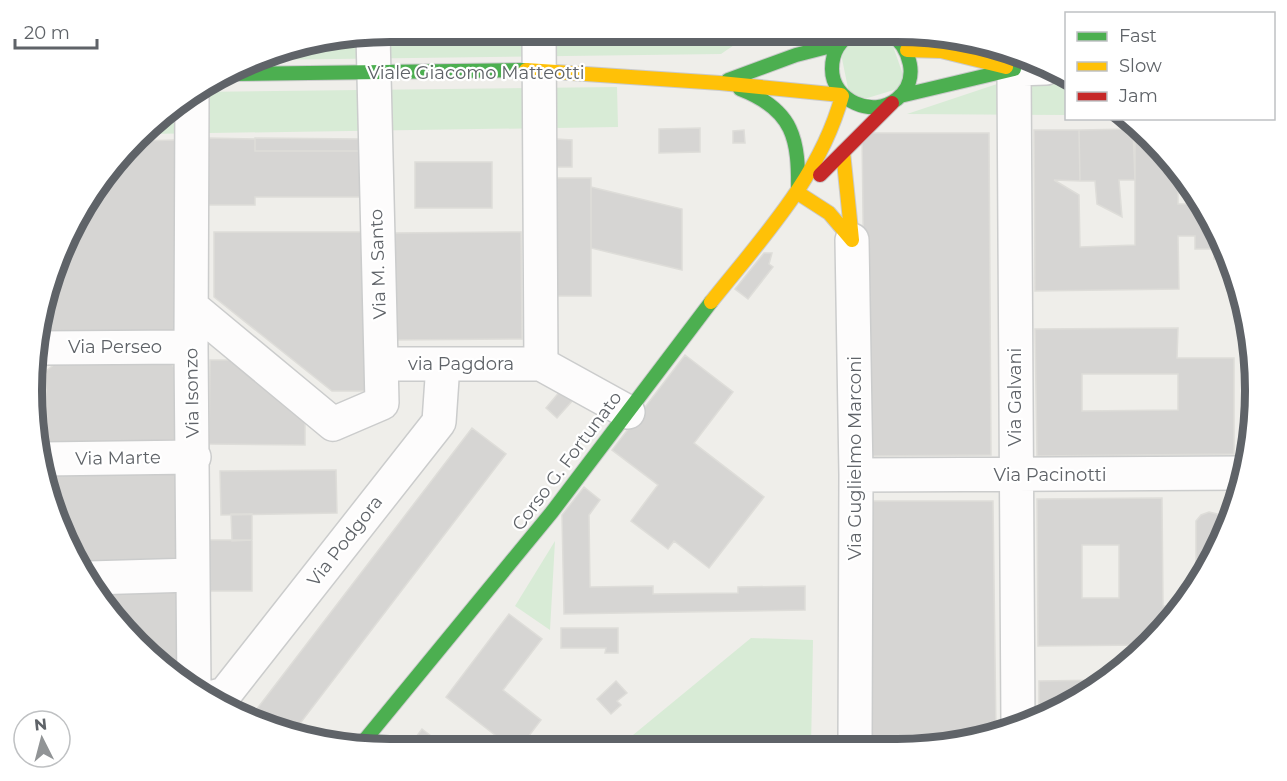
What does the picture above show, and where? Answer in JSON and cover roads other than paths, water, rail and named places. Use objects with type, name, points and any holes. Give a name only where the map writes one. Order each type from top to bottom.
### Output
[{"type":"main road","points":[[720,83],[831,42]]},
{"type":"main road","points":[[844,42],[831,67],[832,79],[842,95],[851,103],[864,108],[1014,69]]},
{"type":"main road","points":[[900,42],[906,48],[941,51],[1014,69]]},
{"type":"main road","points":[[798,193],[843,153],[896,100],[911,74],[906,48],[908,42]]},
{"type":"main road","name":"Viale Giacomo Matteotti","points":[[246,74],[539,70],[720,83]]},
{"type":"main road","points":[[720,83],[842,95]]},
{"type":"main road","points":[[720,83],[748,91],[771,104],[793,127],[800,154],[798,193]]},
{"type":"main road","points":[[798,193],[834,126],[842,95]]},
{"type":"main road","points":[[843,153],[852,240]]},
{"type":"main road","points":[[798,193],[828,213],[852,240]]},
{"type":"main road","name":"Corso G. Fortunato","points":[[366,738],[552,512],[718,291],[798,193]]},
{"type":"street","points":[[539,42],[541,364],[628,412]]},
{"type":"street","name":"Via M. Santo","points":[[192,307],[333,424],[382,403],[373,43]]},
{"type":"street","points":[[1014,69],[1029,69]]},
{"type":"street","name":"Via Galvani","points":[[1014,69],[1018,717]]},
{"type":"street","name":"Via Isonzo","points":[[192,104],[190,347],[194,457],[194,678]]},
{"type":"street","name":"Via Guglielmo Marconi","points":[[852,240],[856,475],[855,739]]},
{"type":"street","name":"Via Perseo","points":[[45,348],[190,347]]},
{"type":"street","name":"via Pagdora","points":[[381,364],[541,364]]},
{"type":"street","name":"Via Podgora","points":[[221,695],[225,694],[439,422],[443,364]]},
{"type":"street","name":"Via Marte","points":[[49,459],[194,457]]},
{"type":"street","name":"Via Pacinotti","points":[[856,475],[1235,472]]},
{"type":"street","points":[[97,578],[193,575]]}]
